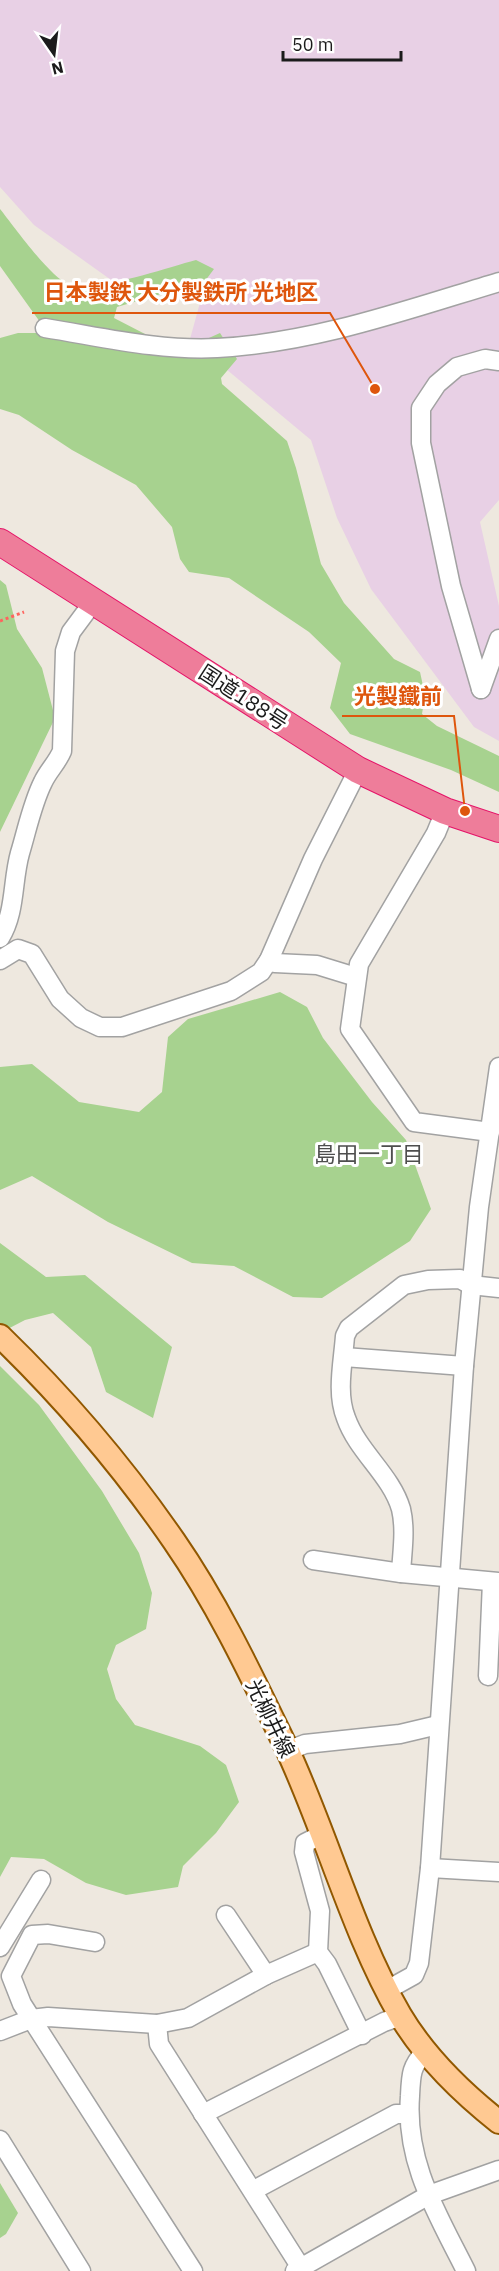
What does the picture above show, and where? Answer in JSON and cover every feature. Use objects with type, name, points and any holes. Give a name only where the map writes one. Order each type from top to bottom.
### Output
[{"type":"highway","name":"国道188号","points":[[0,542],[358,770],[445,811],[499,829]]},
{"type":"main road","name":"光柳井線","points":[[0,1336],[39,1374],[116,1460],[176,1543],[236,1646],[287,1751],[323,1834],[371,1957],[401,2016],[442,2072],[472,2101],[499,2122]]},
{"type":"street","points":[[45,328],[148,345],[214,348],[284,343],[499,282]]},
{"type":"street","points":[[499,362],[484,359],[457,367],[437,384],[421,408],[421,443],[451,586],[481,689],[499,639]]},
{"type":"street","points":[[18,949],[12,932],[3,933],[12,906],[19,857],[43,782],[56,765],[62,751],[65,651],[70,632],[93,601]]},
{"type":"street","points":[[18,949],[32,954],[60,999],[81,1018],[100,1027],[122,1027],[231,992],[261,972],[269,960],[313,859],[358,770]]},
{"type":"street","points":[[445,811],[436,833],[359,964],[350,1029],[414,1122],[490,1132]]},
{"type":"street","points":[[0,960],[18,949]]},
{"type":"street","points":[[269,960],[275,963],[316,965],[356,977]]},
{"type":"street","points":[[387,1990],[414,1975],[419,1963],[430,1868],[448,1578],[471,1285],[499,1067]]},
{"type":"street","points":[[400,1573],[404,1534],[400,1509],[391,1489],[360,1445],[346,1419],[340,1397],[345,1336],[349,1328],[404,1285],[428,1280],[460,1279],[471,1285],[499,1287]]},
{"type":"street","points":[[344,1357],[464,1366]]},
{"type":"street","points":[[314,1560],[400,1573],[496,1582],[488,1676]]},
{"type":"street","points":[[287,1751],[305,1744],[390,1736],[438,1725]]},
{"type":"street","points":[[323,1834],[305,1843],[304,1852],[320,1911],[318,1952],[327,1964],[362,2035]]},
{"type":"street","points":[[430,1868],[499,1872]]},
{"type":"street","points":[[0,1947],[41,1880]]},
{"type":"street","points":[[226,1915],[266,1975]]},
{"type":"street","points":[[95,1942],[48,1934],[32,1935],[11,1976],[27,2012],[193,2271]]},
{"type":"street","points":[[0,1980],[13,2003],[27,2012],[60,2017],[157,2024],[189,2018],[266,1975],[318,1952]]},
{"type":"street","points":[[0,2031],[27,2012]]},
{"type":"street","points":[[203,2115],[401,2016]]},
{"type":"street","points":[[157,2024],[159,2044],[203,2115],[254,2190],[300,2270],[429,2195],[499,2170]]},
{"type":"street","points":[[426,2050],[412,2066],[410,2139],[420,2180],[465,2271]]},
{"type":"street","points":[[254,2190],[396,2114],[409,2114]]},
{"type":"street","points":[[0,2140],[81,2271]]},
{"type":"path","points":[[0,621],[24,612]]},
{"type":"shaded area","points":[[0,0],[499,0],[499,500],[480,522],[499,606],[499,741],[474,727],[371,589],[337,518],[311,440],[190,339],[201,299],[121,287],[34,225],[0,187]]},
{"type":"green space","points":[[0,209],[52,272],[69,284],[82,286],[114,282],[196,260],[214,269],[205,281],[117,307],[114,318],[145,334],[151,342],[40,322],[0,266]]},
{"type":"green space","points":[[18,333],[39,333],[180,351],[220,333],[237,359],[221,378],[222,384],[287,441],[321,564],[344,603],[394,659],[420,672],[425,695],[422,714],[437,726],[499,756],[499,792],[451,770],[350,734],[330,708],[341,663],[309,632],[229,578],[189,572],[180,559],[172,527],[136,485],[72,450],[19,415],[0,409],[0,338]]},
{"type":"green space","points":[[0,580],[6,585],[17,629],[42,668],[55,718],[0,832]]},
{"type":"green space","points":[[280,992],[307,1007],[323,1038],[372,1102],[406,1140],[431,1209],[410,1241],[322,1298],[293,1297],[234,1266],[192,1263],[108,1222],[32,1176],[0,1190],[0,1067],[32,1064],[79,1102],[139,1112],[162,1092],[168,1037],[188,1019]]},
{"type":"green space","points":[[0,1243],[46,1277],[85,1275],[172,1347],[153,1418],[106,1392],[91,1347],[53,1313],[25,1320],[0,1333]]},
{"type":"green space","points":[[0,1366],[39,1405],[102,1491],[139,1553],[152,1593],[146,1629],[116,1645],[107,1669],[116,1699],[135,1725],[200,1746],[226,1765],[239,1802],[216,1833],[183,1866],[178,1887],[126,1895],[86,1883],[44,1859],[11,1857],[0,1877]]},
{"type":"green space","points":[[0,2183],[18,2213],[6,2234],[0,2238]]},
{"type":"place","name":"日本製鉄 大分製鉄所 光地区","points":[[375,389]]},
{"type":"place","name":"光製鐵前","points":[[465,811]]},
{"type":"district","name":"島田一丁目","points":[[369,1153]]}]
